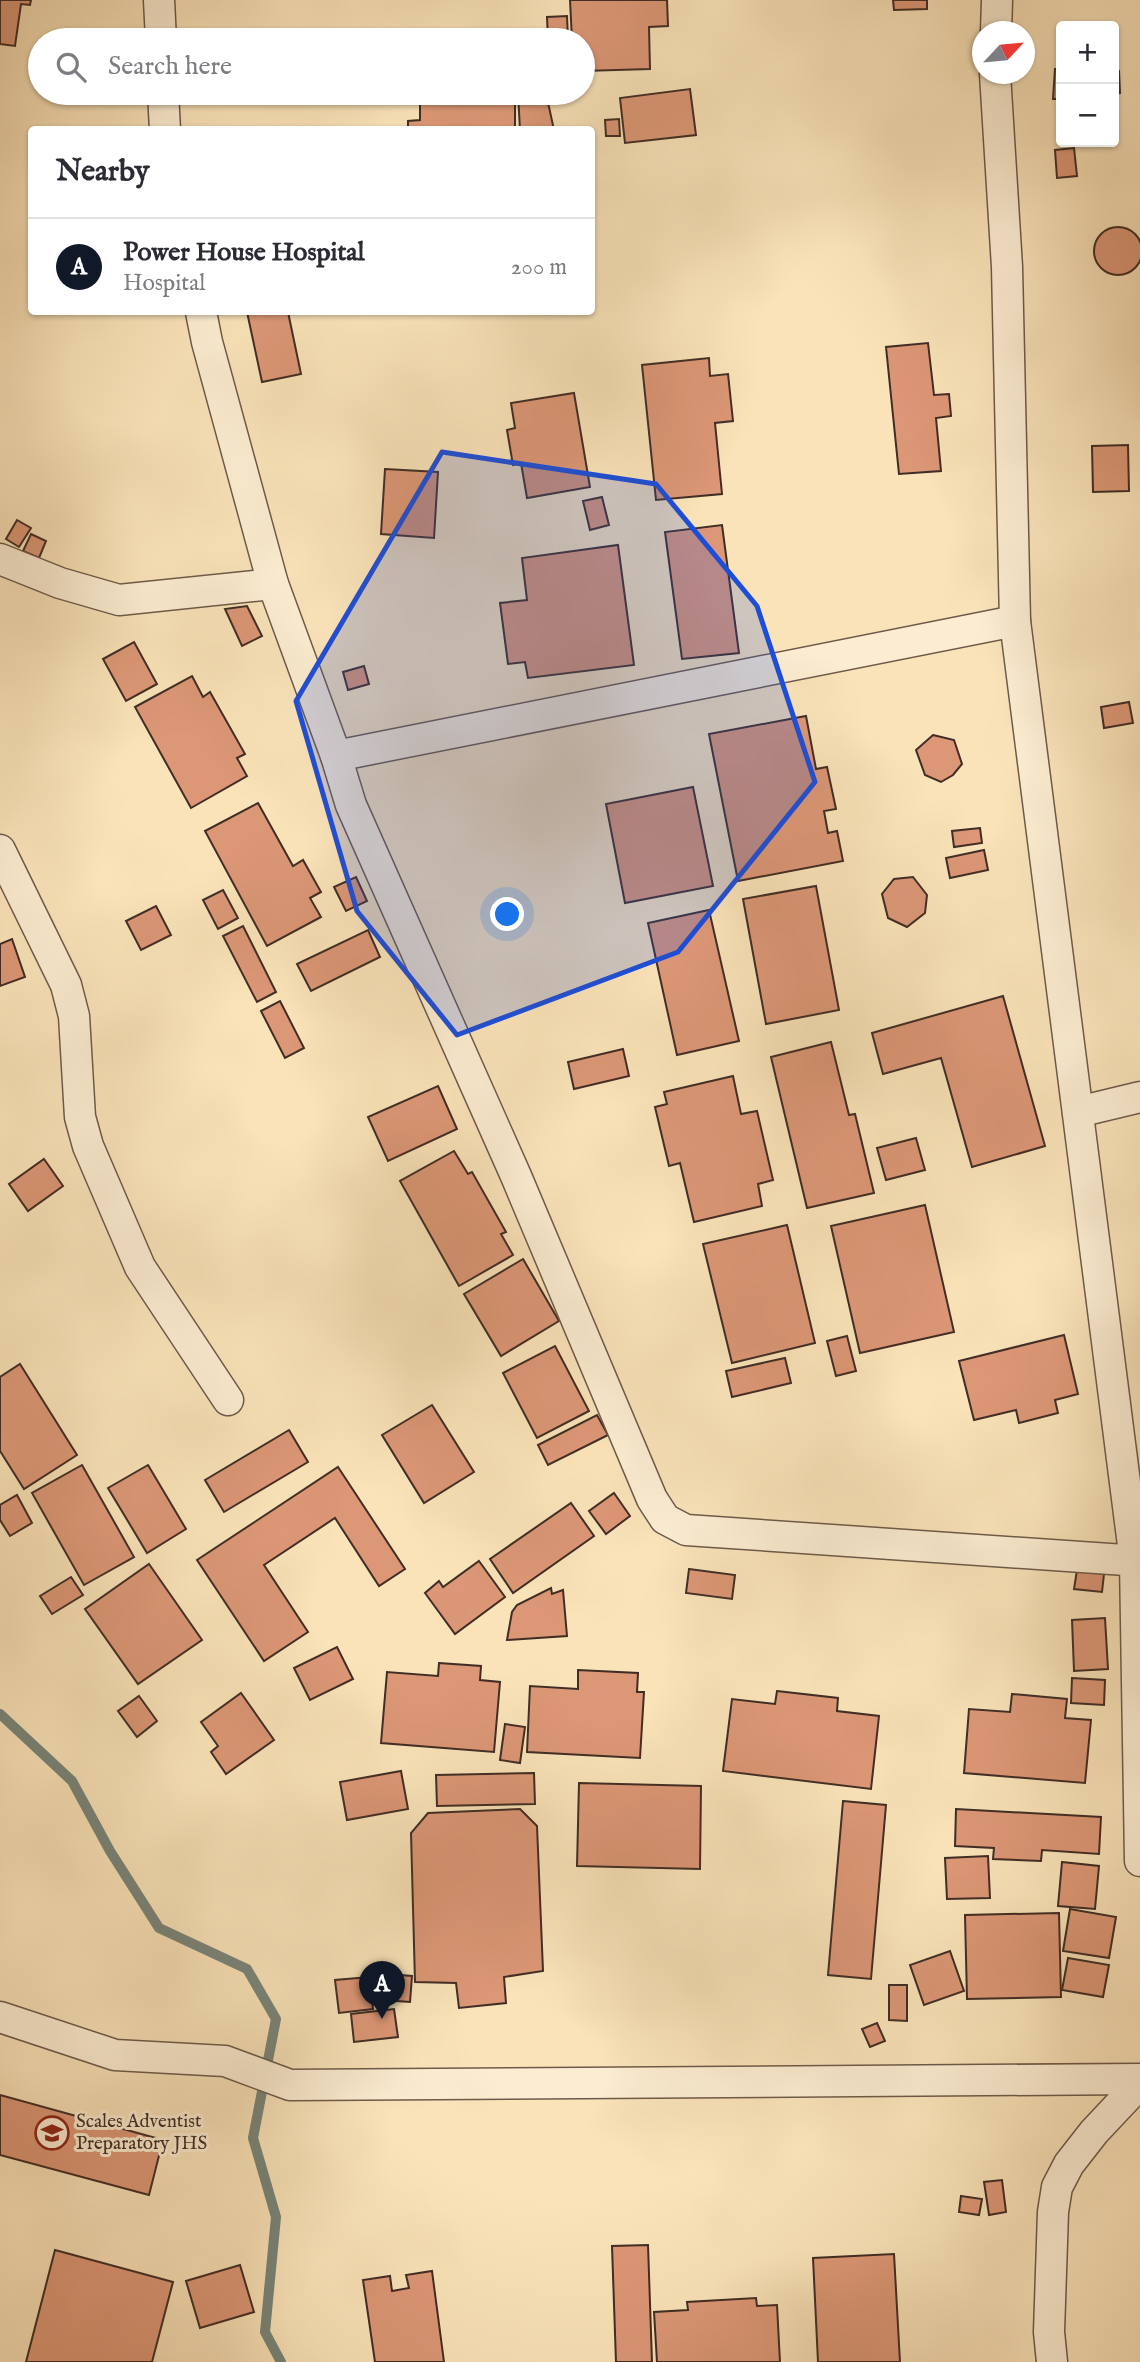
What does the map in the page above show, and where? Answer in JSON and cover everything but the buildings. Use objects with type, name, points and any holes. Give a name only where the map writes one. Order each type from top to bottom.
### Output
[{"type":"street","points":[[159,0],[160,28]]},
{"type":"street","points":[[996,21],[997,0]]},
{"type":"street","points":[[996,84],[1007,267],[1015,621],[1138,1561],[1140,1861]]},
{"type":"street","points":[[164,105],[165,126]]},
{"type":"street","points":[[202,315],[273,584],[336,755],[351,805],[516,1176],[652,1499],[665,1519],[686,1530],[1138,1561]]},
{"type":"street","points":[[0,559],[60,583],[119,600],[273,584]]},
{"type":"street","points":[[336,755],[1015,621]]},
{"type":"street","points":[[0,850],[66,985],[74,1016],[79,1117],[88,1146],[140,1267],[228,1400]]},
{"type":"street","points":[[1078,1112],[1140,1097]]},
{"type":"street","points":[[0,2017],[115,2055],[225,2061],[290,2085],[1140,2081]]},
{"type":"street","points":[[1052,2362],[1049,2318],[1052,2212],[1057,2187],[1069,2164],[1094,2132],[1140,2081]]},
{"type":"highlighted area","points":[[442,452],[656,484],[757,606],[815,782],[678,952],[457,1035],[357,911],[296,701]]},
{"type":"waterway","points":[[0,1714],[72,1781],[110,1851],[159,1928],[247,1969],[276,2019],[253,2138],[276,2217],[265,2332],[281,2362]]},
{"type":"place","name":"Power House Hospital","points":[[382,2019]]},
{"type":"place","name":"Scales Adventist Preparatory JHS","points":[[52,2133]]}]
